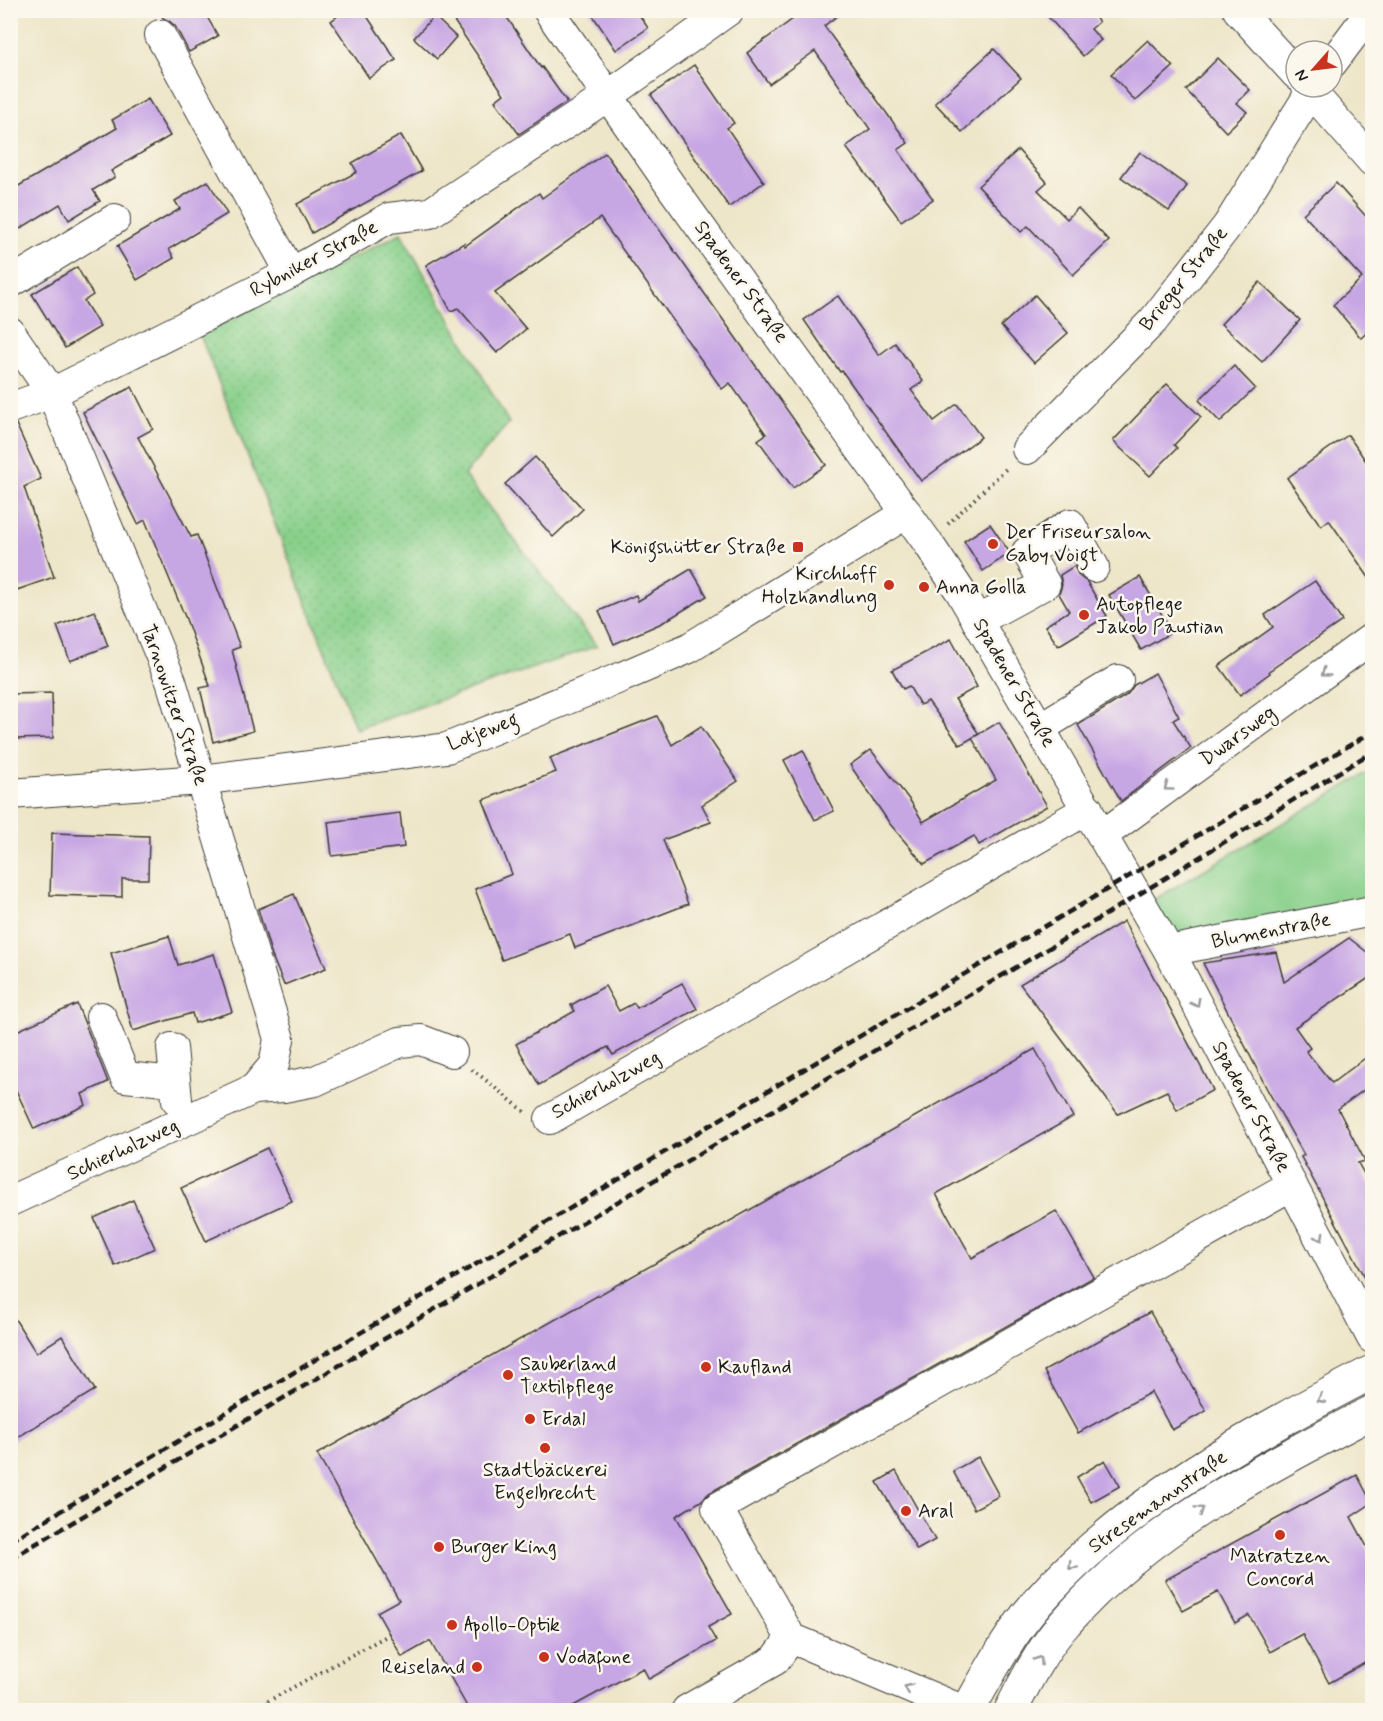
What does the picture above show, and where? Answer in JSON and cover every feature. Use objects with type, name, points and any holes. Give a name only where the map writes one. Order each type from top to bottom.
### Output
[{"type":"main road","name":"Stresemannstraße","points":[[968,1710],[1018,1627],[1080,1557],[1132,1516],[1239,1445],[1372,1372]]},
{"type":"main road","name":"Stresemannstraße","points":[[1011,1710],[1029,1675],[1064,1623],[1110,1576],[1152,1543],[1220,1497],[1372,1412]]},
{"type":"street","name":"Spadener Straße","points":[[548,10],[907,513],[977,621],[1169,951],[1372,1338]]},
{"type":"street","points":[[608,96],[729,10]]},
{"type":"street","points":[[1238,10],[1284,60]]},
{"type":"street","points":[[1344,47],[1372,10]]},
{"type":"street","points":[[160,35],[291,273]]},
{"type":"street","name":"Rybniker Straße","points":[[10,408],[52,393],[291,273],[389,218],[430,213],[608,96]]},
{"type":"street","name":"Brieger Straße","points":[[1027,449],[1153,321],[1228,225],[1299,99]]},
{"type":"street","points":[[1319,99],[1372,161]]},
{"type":"street","points":[[10,283],[115,219]]},
{"type":"street","name":"Tarnowitzer Straße","points":[[10,333],[52,393],[171,681],[279,1039],[274,1065],[254,1089]]},
{"type":"street","name":"Lotjeweg","points":[[10,794],[201,780],[447,748],[689,648],[907,513]]},
{"type":"street","points":[[977,621],[1045,584],[1026,552],[1070,524],[1094,567]]},
{"type":"street","name":"Dwarsweg","points":[[1103,835],[1372,638]]},
{"type":"street","points":[[1040,728],[1118,680]]},
{"type":"street","name":"Schierholzweg","points":[[550,1119],[1088,809]]},
{"type":"street","name":"Blumenstraße","points":[[1169,951],[1372,911]]},
{"type":"street","points":[[101,1017],[125,1077],[175,1082]]},
{"type":"street","name":"Schierholzweg","points":[[10,1201],[254,1089],[284,1087],[315,1081],[400,1042],[422,1040],[453,1052]]},
{"type":"street","points":[[172,1048],[179,1124]]},
{"type":"street","points":[[962,1710],[791,1638],[717,1508],[1292,1185]]},
{"type":"street","points":[[687,1710],[775,1660],[791,1638]]},
{"type":"path","points":[[928,543],[1027,449]]},
{"type":"path","name":"Schierholzweg","points":[[453,1052],[532,1118],[550,1119]]},
{"type":"path","points":[[252,1710],[390,1634]]},
{"type":"green space","points":[[401,233],[509,423],[464,475],[597,646],[356,729],[200,335]]},
{"type":"green space","points":[[1372,770],[1372,905],[1167,947],[1143,906]]},
{"type":"building","points":[[158,10],[203,10],[218,36],[189,52],[175,26],[163,18]]},
{"type":"building","points":[[346,10],[363,10],[396,60],[369,78],[331,21]]},
{"type":"building","points":[[469,10],[502,10],[567,102],[519,134],[495,101],[504,94],[454,21]]},
{"type":"building","points":[[589,10],[636,10],[648,28],[616,50]]},
{"type":"building","points":[[805,10],[845,10],[824,26],[908,143],[898,150],[933,199],[901,221],[846,147],[870,129],[815,51],[769,84],[747,53]]},
{"type":"building","points":[[1042,10],[1089,10],[1099,22],[1091,29],[1101,40],[1083,56]]},
{"type":"building","points":[[434,16],[456,37],[437,59],[414,38]]},
{"type":"building","points":[[1148,40],[1173,67],[1135,101],[1111,74]]},
{"type":"building","points":[[994,49],[1021,78],[962,132],[935,103]]},
{"type":"building","points":[[1218,58],[1250,90],[1237,103],[1247,112],[1226,132],[1186,90]]},
{"type":"building","points":[[694,65],[734,123],[727,128],[764,182],[729,207],[651,95]]},
{"type":"building","points":[[148,99],[170,136],[111,171],[115,177],[93,190],[100,201],[69,220],[60,204],[10,235],[10,191],[117,128],[112,120]]},
{"type":"building","points":[[401,135],[422,171],[312,233],[297,204],[357,172],[352,163]]},
{"type":"building","points":[[1018,150],[1047,182],[1038,190],[1067,219],[1078,208],[1109,241],[1073,275],[1028,226],[1021,232],[978,186]]},
{"type":"building","points":[[1140,152],[1187,186],[1169,211],[1121,177]]},
{"type":"building","points":[[605,153],[826,465],[793,488],[758,440],[766,434],[730,383],[722,389],[600,218],[495,293],[526,329],[497,353],[458,308],[451,311],[426,265],[464,243],[465,246],[539,193],[542,198]]},
{"type":"building","points":[[208,181],[227,214],[169,249],[174,258],[137,280],[117,246],[180,209],[175,201]]},
{"type":"building","points":[[1336,183],[1372,223],[1372,328],[1361,338],[1333,305],[1362,278],[1303,214]]},
{"type":"building","points":[[77,267],[93,295],[84,301],[100,327],[65,348],[32,294]]},
{"type":"building","points":[[1260,282],[1300,320],[1262,362],[1221,324]]},
{"type":"building","points":[[1035,295],[1068,333],[1034,363],[1001,326]]},
{"type":"building","points":[[838,296],[879,355],[895,343],[923,381],[911,390],[934,421],[957,404],[981,437],[921,481],[804,320]]},
{"type":"building","points":[[1234,366],[1255,388],[1220,422],[1199,400]]},
{"type":"building","points":[[1167,384],[1201,417],[1174,445],[1177,448],[1150,476],[1113,441]]},
{"type":"building","points":[[132,387],[153,429],[138,437],[191,537],[197,535],[240,647],[232,650],[253,731],[213,742],[200,688],[210,686],[186,619],[145,520],[138,524],[83,412]]},
{"type":"building","points":[[16,424],[41,479],[24,487],[54,577],[17,590],[10,570],[10,425]]},
{"type":"building","points":[[1348,435],[1372,470],[1372,582],[1329,520],[1321,526],[1287,478]]},
{"type":"building","points":[[535,457],[583,509],[553,537],[505,484]]},
{"type":"building","points":[[990,524],[1010,553],[983,571],[964,541]]},
{"type":"building","points":[[1074,566],[1079,576],[1087,582],[1107,616],[1058,646],[1045,626],[1069,611],[1059,594],[1062,585],[1060,575]]},
{"type":"building","points":[[691,569],[707,596],[662,623],[614,644],[599,611],[636,595],[638,601]]},
{"type":"building","points":[[1140,577],[1172,632],[1141,650],[1109,595]]},
{"type":"building","points":[[1315,581],[1342,621],[1269,671],[1270,673],[1240,695],[1219,666],[1273,627],[1265,615]]},
{"type":"building","points":[[95,611],[108,646],[70,661],[57,626]]},
{"type":"building","points":[[951,639],[977,687],[955,699],[979,734],[960,745],[928,701],[920,705],[909,686],[903,689],[892,670]]},
{"type":"building","points":[[1155,673],[1179,717],[1173,720],[1191,748],[1121,801],[1078,725],[1127,695],[1134,685]]},
{"type":"building","points":[[52,693],[53,738],[10,739],[10,694]]},
{"type":"building","points":[[657,716],[672,745],[701,726],[738,781],[702,805],[711,822],[663,840],[688,904],[575,948],[570,934],[502,960],[475,889],[512,874],[483,800],[556,772],[550,758]]},
{"type":"building","points":[[999,722],[1047,806],[979,845],[974,836],[924,864],[890,824],[850,765],[871,750],[911,802],[923,822],[996,780],[972,738]]},
{"type":"building","points":[[803,750],[834,811],[815,820],[784,760]]},
{"type":"building","points":[[400,813],[404,847],[332,856],[328,822]]},
{"type":"building","points":[[52,833],[149,836],[148,879],[122,879],[122,897],[50,895]]},
{"type":"building","points":[[294,894],[326,968],[284,985],[272,956],[258,909]]},
{"type":"building","points":[[1124,921],[1213,1090],[1177,1110],[1167,1091],[1118,1114],[1020,984]]},
{"type":"building","points":[[169,936],[178,965],[214,954],[232,1012],[195,1023],[192,1013],[133,1031],[111,953]]},
{"type":"building","points":[[1349,938],[1372,956],[1372,976],[1295,1027],[1310,1048],[1306,1051],[1332,1083],[1372,1053],[1372,1084],[1338,1109],[1365,1161],[1358,1163],[1372,1188],[1372,1290],[1301,1157],[1304,1155],[1267,1089],[1203,963],[1276,952],[1284,982]]},
{"type":"building","points":[[682,983],[697,1009],[613,1055],[608,1047],[539,1085],[516,1044],[575,1011],[571,1005],[605,986],[619,1011],[634,1003],[637,1008]]},
{"type":"building","points":[[77,1004],[108,1082],[82,1094],[86,1105],[34,1129],[10,1077],[10,1034]]},
{"type":"building","name":"Kaufland","points":[[1035,1049],[1073,1117],[936,1194],[972,1258],[1056,1211],[1094,1277],[709,1493],[701,1501],[676,1516],[732,1614],[708,1627],[716,1641],[649,1679],[643,1668],[566,1710],[469,1710],[430,1641],[402,1657],[377,1612],[399,1600],[317,1454]]},
{"type":"building","points":[[267,1148],[292,1201],[206,1241],[181,1188]]},
{"type":"building","points":[[133,1200],[155,1248],[115,1266],[94,1218]]},
{"type":"building","points":[[10,1311],[36,1353],[62,1336],[95,1390],[10,1442]]},
{"type":"building","points":[[1150,1312],[1206,1411],[1172,1430],[1151,1392],[1078,1433],[1044,1371]]},
{"type":"building","name":"Aral","points":[[978,1457],[999,1496],[974,1509],[953,1471]]},
{"type":"building","points":[[1105,1460],[1120,1486],[1091,1502],[1077,1477]]},
{"type":"building","name":"Aral","points":[[896,1471],[935,1540],[917,1550],[877,1482]]},
{"type":"building","points":[[1357,1475],[1372,1503],[1351,1517],[1372,1556],[1372,1659],[1329,1683],[1302,1634],[1270,1652],[1249,1615],[1235,1623],[1218,1592],[1183,1611],[1165,1580]]},
{"type":"railway","points":[[10,1541],[1372,732]]},
{"type":"railway","points":[[10,1559],[1100,918],[1372,752]]},
{"type":"place","name":"Der Friseursalon Gaby Voigt","points":[[993,544]]},
{"type":"place","name":"Königshütter Straße","points":[[798,547]]},
{"type":"place","name":"Kirchhoff Holzhandlung","points":[[889,585]]},
{"type":"place","name":"Anna Golla","points":[[924,587]]},
{"type":"place","name":"Autopflege Jakob Paustian","points":[[1084,615]]},
{"type":"place","name":"Kaufland","points":[[706,1367]]},
{"type":"place","name":"Sauberland Textilpflege","points":[[508,1375]]},
{"type":"place","name":"Erdal","points":[[530,1419]]},
{"type":"place","name":"Stadtbäckerei Engelbrecht","points":[[545,1448]]},
{"type":"place","name":"Aral","points":[[906,1511]]},
{"type":"place","name":"Matratzen Concord","points":[[1280,1535]]},
{"type":"place","name":"Burger King","points":[[439,1547]]},
{"type":"place","name":"Apollo-Optik","points":[[452,1625]]},
{"type":"place","name":"Vodafone","points":[[544,1657]]},
{"type":"place","name":"Reiseland","points":[[477,1667]]}]
